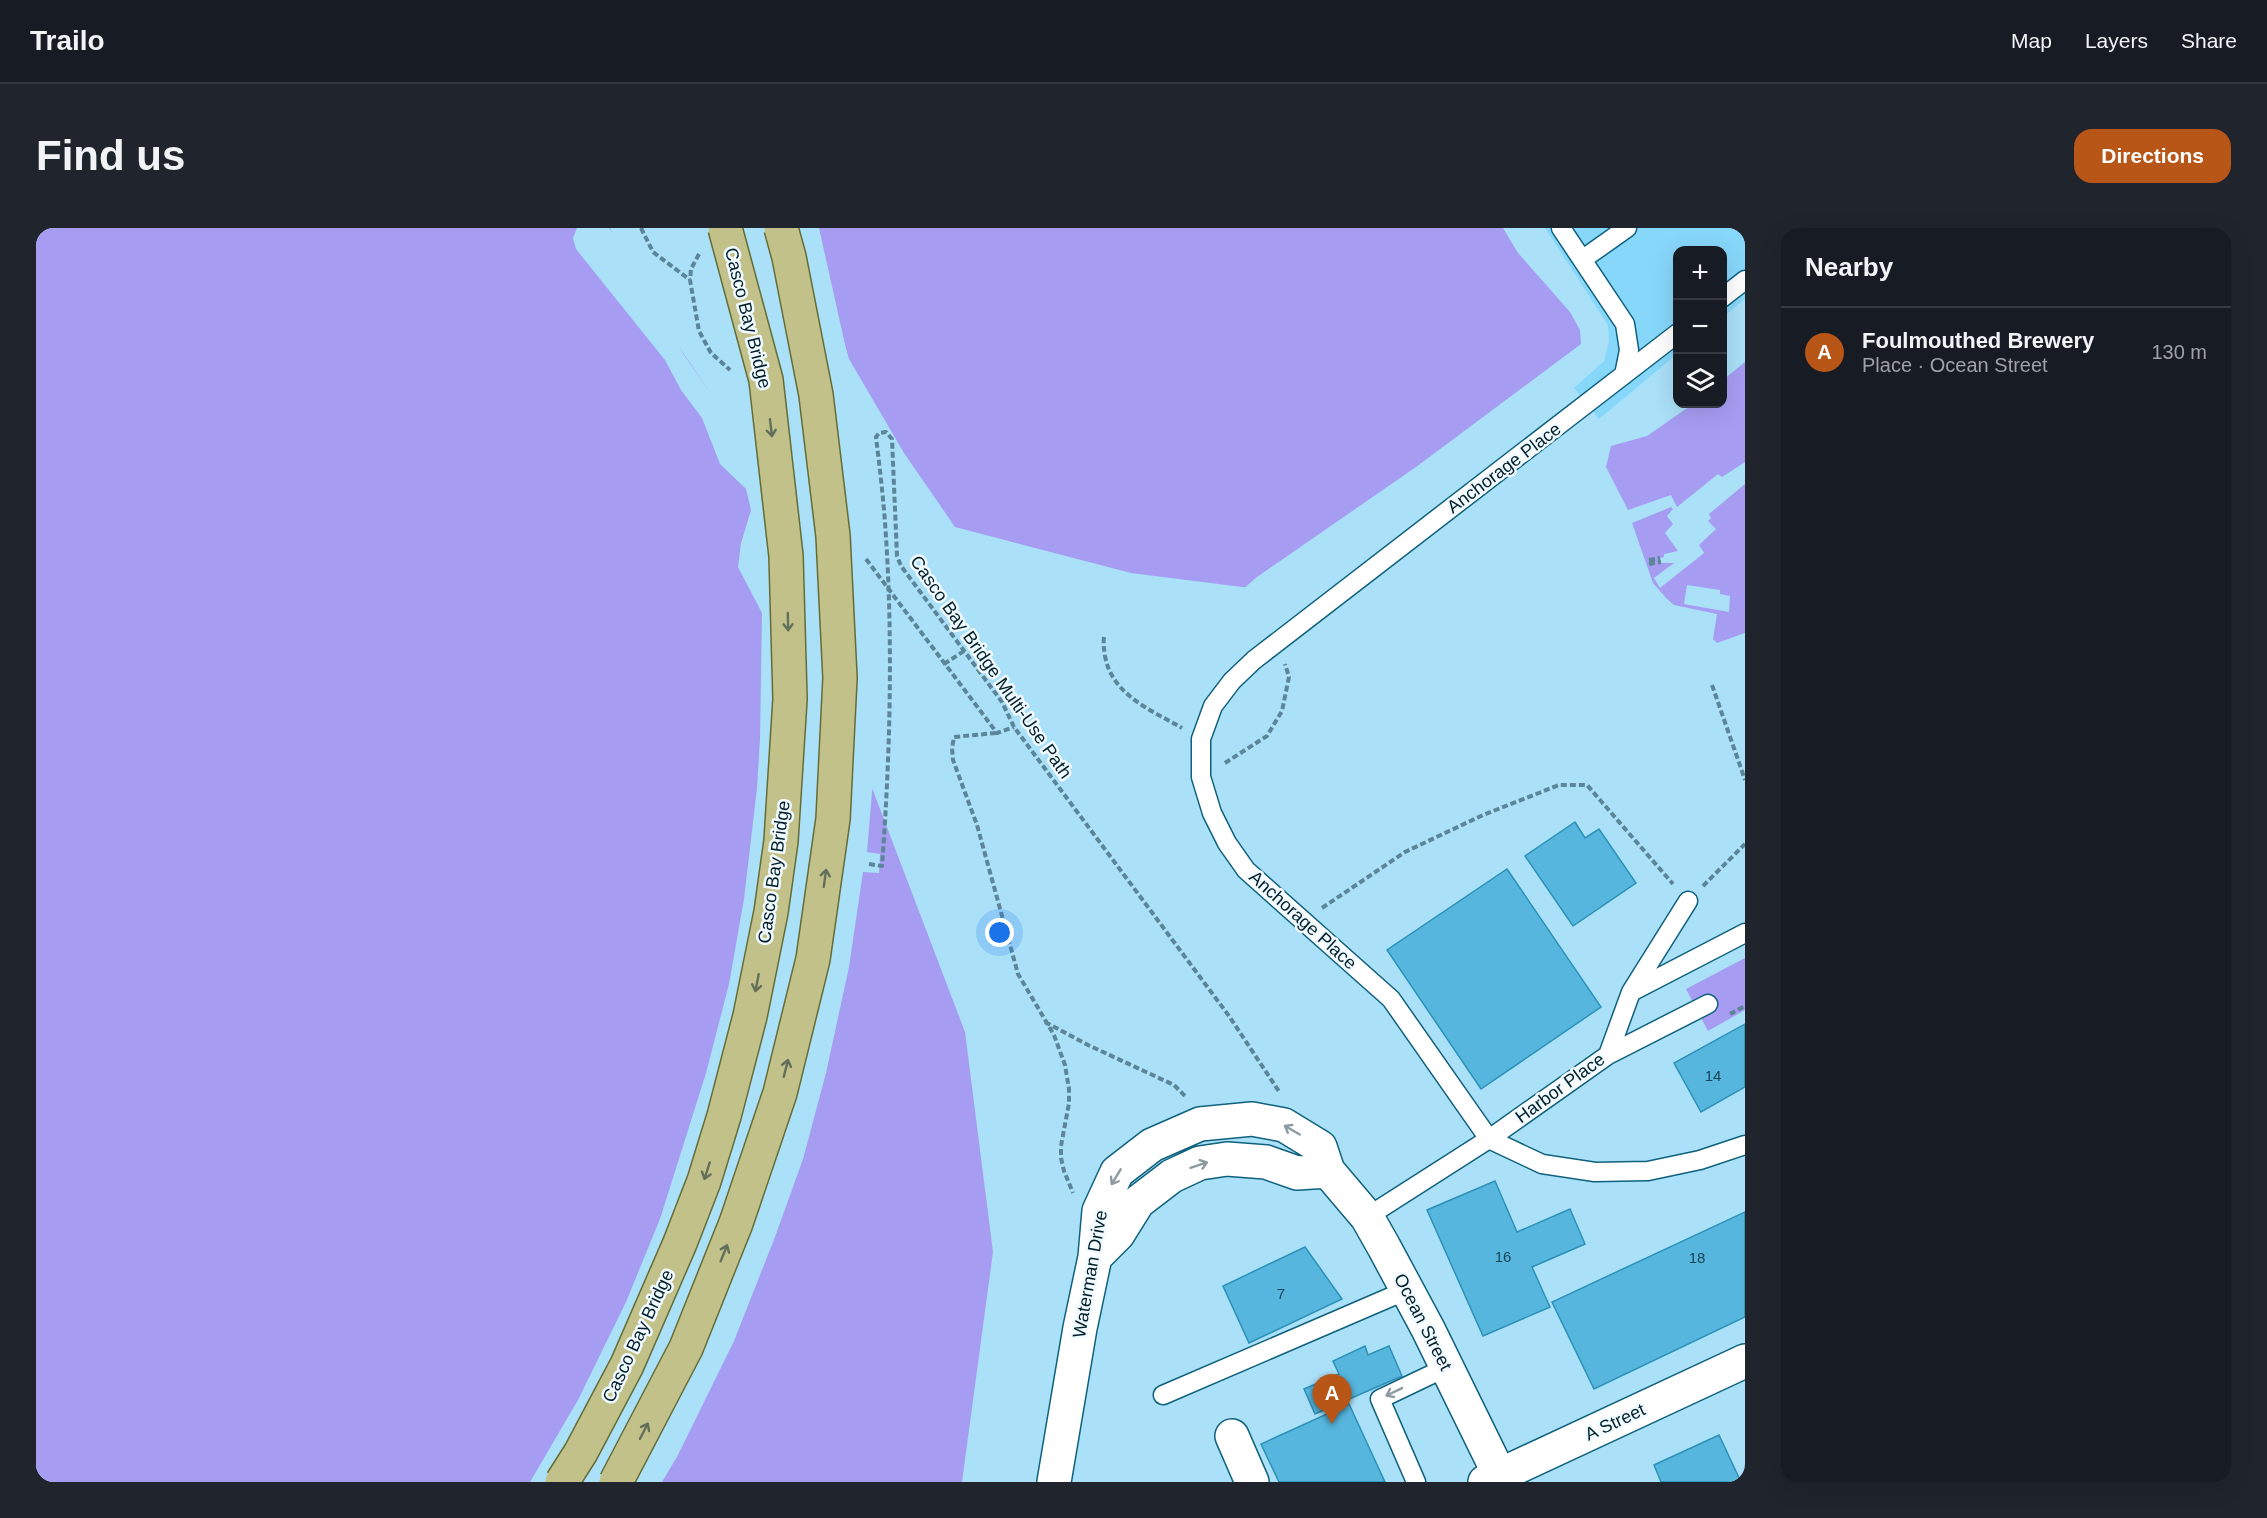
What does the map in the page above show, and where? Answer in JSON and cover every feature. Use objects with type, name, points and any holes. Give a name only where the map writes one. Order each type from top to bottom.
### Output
[{"type":"main road","points":[[616,1482],[686,1348],[736,1223],[780,1093],[813,959],[833,819],[840,678],[833,536],[816,395],[789,257],[781,228]]},
{"type":"main road","name":"Casco Bay Bridge","points":[[562,1482],[581,1452],[627,1365],[680,1244],[704,1180],[724,1116],[750,1016],[771,912],[781,841],[790,699],[786,556],[766,380],[714,237]]},
{"type":"street","name":"Waterman Drive","points":[[1054,1482],[1080,1328],[1095,1257],[1099,1212],[1117,1172],[1152,1145],[1200,1124],[1252,1119],[1284,1125],[1320,1147],[1328,1171]]},
{"type":"street","points":[[1095,1257],[1118,1234],[1138,1202],[1172,1176],[1200,1163],[1227,1159],[1266,1162],[1297,1173],[1328,1171]]},
{"type":"street","name":"Ocean Street","points":[[1328,1171],[1367,1217],[1407,1290],[1447,1367],[1496,1480]]},
{"type":"street","name":"A Street","points":[[1496,1480],[1745,1362]]},
{"type":"street","points":[[1232,1436],[1252,1482]]},
{"type":"lane","points":[[1561,228],[1625,324],[1629,350],[1624,375]]},
{"type":"lane","points":[[1583,259],[1627,228]]},
{"type":"lane","points":[[1727,294],[1745,280]]},
{"type":"lane","name":"Anchorage Place","points":[[1673,336],[1587,405],[1278,641],[1232,681],[1213,706],[1201,739],[1201,777],[1212,813],[1227,843],[1246,870],[1391,999],[1489,1139],[1542,1164],[1595,1172],[1648,1171],[1700,1160],[1745,1145]]},
{"type":"lane","name":"Harbor Place","points":[[1367,1217],[1489,1139],[1608,1055],[1631,992],[1688,901]]},
{"type":"lane","points":[[1631,992],[1745,933]]},
{"type":"lane","points":[[1608,1055],[1707,1004]]},
{"type":"lane","points":[[1163,1395],[1407,1290]]},
{"type":"lane","points":[[1416,1482],[1380,1400],[1447,1367]]},
{"type":"path","points":[[641,228],[653,252],[690,280],[691,269],[714,237]]},
{"type":"path","name":"Casco Bay Bridge Multi-Use Path","points":[[869,864],[882,866],[887,802],[889,643],[886,537],[876,437],[879,433],[886,432],[892,439],[897,556],[901,566],[1002,702],[1014,727],[1229,1016],[1284,1098]]},
{"type":"path","points":[[1649,562],[1661,560]]},
{"type":"path","points":[[1104,637],[1106,662],[1113,679],[1126,694],[1201,739]]},
{"type":"path","points":[[1201,777],[1267,736],[1282,711],[1289,677],[1278,641]]},
{"type":"path","points":[[944,664],[964,651]]},
{"type":"path","points":[[1712,685],[1745,780]]},
{"type":"path","points":[[997,733],[954,737],[951,748],[953,760],[977,825],[1018,974],[1058,1046],[1069,1089],[1061,1158],[1076,1201]]},
{"type":"path","points":[[1303,921],[1405,852],[1483,815],[1558,785],[1587,785],[1688,901],[1745,844]]},
{"type":"path","points":[[1044,1022],[1174,1085],[1186,1096],[1197,1113],[1200,1124]]},
{"type":"shaded area","points":[[36,228],[610,228],[612,232],[605,237],[736,431],[965,1032],[993,1252],[962,1482],[36,1482]]},
{"type":"shaded area","points":[[811,228],[1528,228],[1594,344],[1266,590],[1131,573],[955,527],[904,453],[849,359]]},
{"type":"shaded area","points":[[1545,228],[1745,228],[1745,299],[1727,314],[1727,246],[1673,246],[1673,357],[1599,419],[1574,388],[1604,361],[1609,341],[1608,325]]},
{"type":"shaded area","points":[[1745,322],[1745,644],[1667,647],[1597,451],[1673,407],[1727,408],[1727,337]]},
{"type":"shaded area","points":[[1745,958],[1745,1010],[1708,1031],[1686,989]]},
{"type":"pier","points":[[577,228],[609,228],[612,232],[615,231],[608,238],[684,355],[742,438],[873,780],[867,852],[880,854],[879,873],[863,872],[849,967],[826,1073],[803,1159],[734,1341],[678,1455],[662,1482],[530,1482],[578,1400],[626,1302],[660,1219],[706,1073],[729,984],[744,899],[757,788],[762,613],[738,567],[741,543],[751,510],[746,489],[720,464],[702,418],[681,390],[665,360],[576,249],[573,238]]},
{"type":"pier","points":[[808,228],[819,228],[850,367],[846,360]]},
{"type":"pier","points":[[1503,228],[1532,228],[1593,321],[1597,344],[1583,364],[1268,592],[1242,590],[1257,577],[1416,467],[1581,344],[1580,330],[1570,312],[1518,253]]},
{"type":"pier","points":[[1745,319],[1745,362],[1727,377],[1727,354],[1727,332]]},
{"type":"pier","points":[[1673,377],[1673,408],[1687,408],[1647,436],[1611,446],[1606,467],[1628,510],[1671,495],[1677,507],[1718,474],[1722,477],[1745,462],[1745,484],[1709,514],[1711,518],[1708,521],[1716,529],[1699,545],[1704,553],[1660,588],[1654,578],[1674,563],[1661,563],[1660,558],[1664,557],[1664,554],[1678,551],[1665,533],[1673,524],[1667,516],[1673,509],[1671,507],[1632,523],[1653,583],[1666,598],[1674,605],[1717,614],[1713,639],[1717,643],[1745,633],[1745,647],[1724,655],[1665,650],[1638,589],[1622,541],[1600,490],[1595,449]]},
{"type":"pier","points":[[1687,585],[1720,590],[1720,594],[1730,596],[1729,612],[1684,604]]},
{"type":"building","points":[[1575,822],[1585,838],[1599,829],[1636,883],[1573,926],[1525,856]]},
{"type":"building","points":[[1507,869],[1601,1007],[1481,1089],[1387,950]]},
{"type":"building","points":[[1745,1024],[1745,1087],[1701,1112],[1674,1063]]},
{"type":"building","points":[[1495,1181],[1517,1232],[1570,1209],[1585,1244],[1532,1267],[1550,1307],[1483,1336],[1427,1210]]},
{"type":"building","points":[[1745,1212],[1745,1317],[1594,1389],[1552,1302]]},
{"type":"building","points":[[1305,1247],[1342,1299],[1249,1343],[1223,1286]]},
{"type":"building","points":[[1365,1346],[1368,1355],[1389,1346],[1402,1376],[1315,1414],[1304,1389],[1339,1374],[1333,1361]]},
{"type":"building","points":[[1349,1404],[1385,1482],[1279,1482],[1261,1444]]},
{"type":"building","points":[[1719,1435],[1741,1482],[1661,1482],[1654,1465]]},
{"type":"place","name":"Foulmouthed Brewery","points":[[1332,1424]]}]
